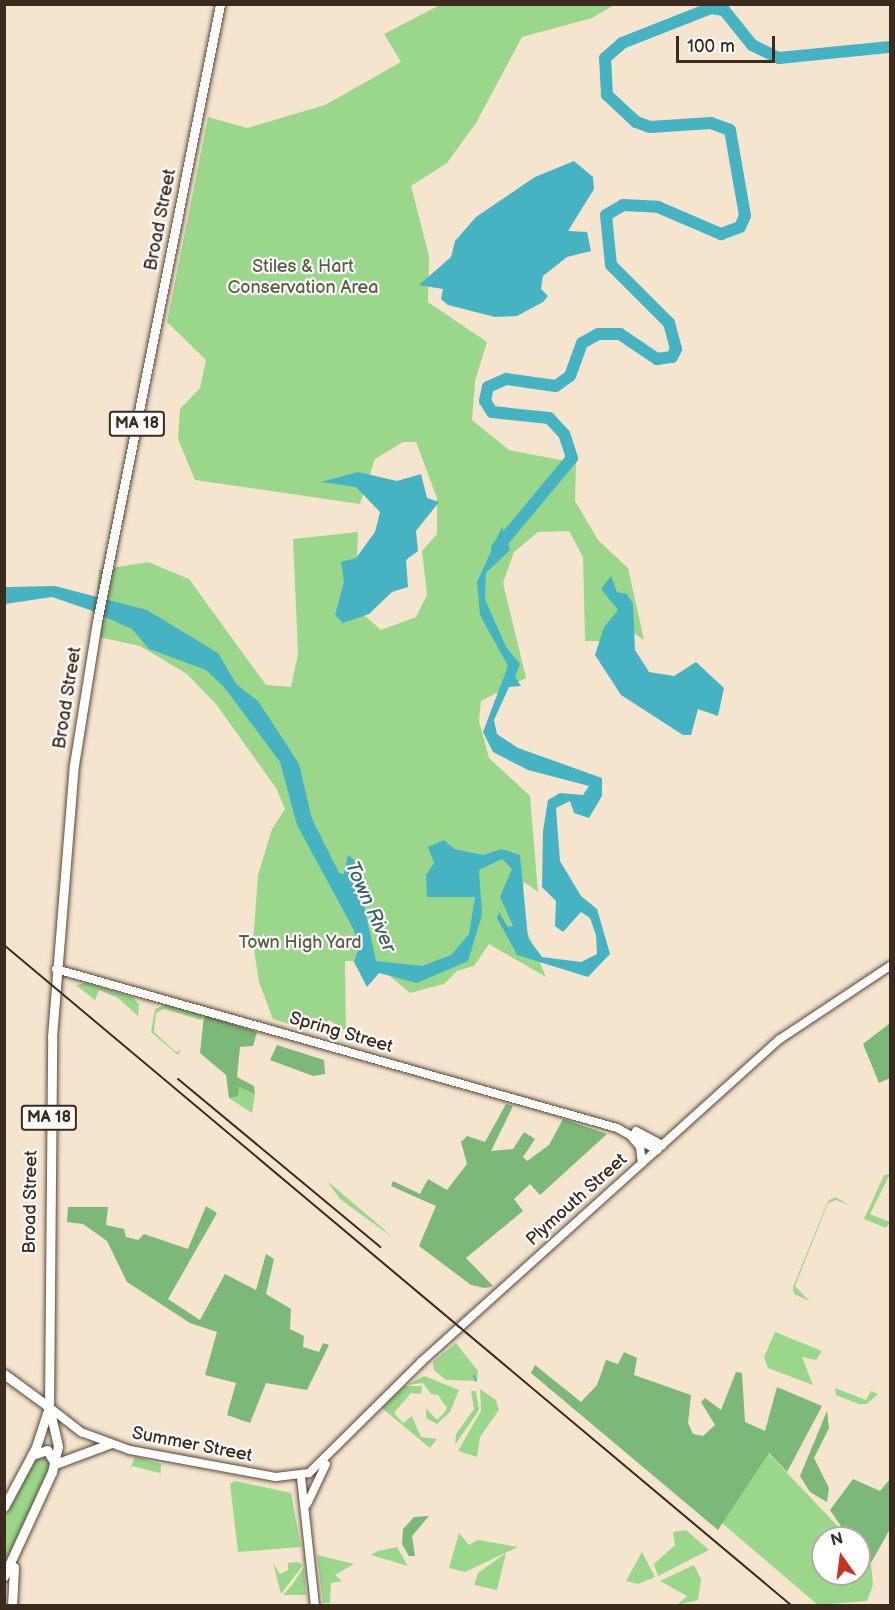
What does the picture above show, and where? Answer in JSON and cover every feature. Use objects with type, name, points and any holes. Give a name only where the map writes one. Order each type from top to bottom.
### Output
[{"type":"main road","name":"Broad Street","points":[[49,1407],[48,1159],[56,969],[70,800],[103,595],[220,4]]},
{"type":"main road","name":"Plymouth Street","points":[[301,1477],[331,1455],[395,1387],[789,1031],[891,966]]},
{"type":"main road","points":[[4,1374],[49,1407]]},
{"type":"main road","name":"Summer Street","points":[[49,1407],[76,1430],[109,1444],[222,1470],[301,1477]]},
{"type":"main road","name":"MA 18","points":[[4,1508],[32,1456],[49,1407]]},
{"type":"main road","name":"MA 18","points":[[11,1605],[14,1565],[55,1464],[58,1438],[49,1407]]},
{"type":"main road","points":[[32,1456],[47,1450],[55,1464],[109,1444]]},
{"type":"main road","points":[[306,1516],[312,1486],[331,1455]]},
{"type":"main road","points":[[301,1477],[315,1605]]},
{"type":"main road","points":[[4,1576],[14,1565]]},
{"type":"main road","name":"MA 18","points":[[4,1592],[11,1605]]},
{"type":"street","name":"Spring Street","points":[[56,969],[620,1130],[660,1147]]},
{"type":"street","points":[[620,1130],[638,1143],[642,1163]]},
{"type":"green space","name":"Stiles & Hart Conservation Area","points":[[440,5],[614,5],[592,18],[522,37],[476,123],[447,163],[411,186],[429,256],[428,302],[487,342],[475,381],[472,420],[509,450],[576,463],[575,501],[598,540],[628,568],[644,640],[615,620],[601,641],[585,641],[583,557],[569,531],[538,532],[514,552],[503,583],[526,678],[481,701],[479,721],[489,758],[530,796],[538,892],[524,882],[519,912],[546,977],[489,944],[474,966],[457,971],[444,984],[410,993],[372,961],[345,961],[346,1031],[329,1020],[316,1032],[273,1019],[259,982],[253,943],[258,875],[272,829],[285,809],[276,788],[216,704],[187,674],[140,646],[94,636],[99,570],[148,562],[189,579],[266,685],[291,687],[298,654],[293,539],[358,532],[355,607],[381,630],[416,617],[427,595],[422,551],[437,534],[437,498],[416,442],[403,442],[375,459],[360,504],[195,480],[178,439],[180,409],[200,388],[206,360],[167,322],[208,117],[247,128],[325,105],[401,62],[384,34]]},
{"type":"green space","points":[[86,983],[132,997],[139,1004],[138,1016],[118,998],[99,990],[95,1000],[76,985]]},
{"type":"green space","points":[[167,1004],[204,1015],[201,1020],[164,1009],[156,1013],[154,1032],[176,1052],[181,1050],[178,1055],[151,1032],[155,1009]]},
{"type":"green space","points":[[204,1015],[257,1032],[253,1046],[240,1047],[237,1077],[254,1086],[255,1094],[239,1087],[238,1096],[229,1098],[226,1075],[200,1053]]},
{"type":"green space","points":[[890,1023],[890,1078],[879,1083],[863,1044]]},
{"type":"green space","points":[[277,1045],[324,1060],[325,1074],[313,1076],[270,1060]]},
{"type":"green space","points":[[239,1087],[255,1094],[252,1113],[229,1098]]},
{"type":"green space","points":[[506,1104],[513,1106],[491,1151],[513,1149],[524,1132],[535,1139],[523,1157],[527,1161],[549,1145],[563,1119],[607,1134],[540,1195],[530,1184],[514,1199],[523,1211],[466,1258],[493,1286],[485,1288],[471,1285],[419,1246],[436,1206],[391,1186],[393,1181],[420,1194],[428,1179],[447,1190],[467,1164],[461,1142],[467,1136],[485,1142]]},
{"type":"green space","points":[[890,1174],[870,1214],[890,1222],[886,1228],[864,1219],[884,1175]]},
{"type":"green space","points":[[327,1181],[379,1225],[392,1237],[340,1199]]},
{"type":"green space","points":[[835,1197],[851,1206],[836,1200],[828,1203],[795,1286],[809,1301],[794,1294],[793,1287],[828,1201]]},
{"type":"green space","points":[[206,1206],[217,1213],[168,1299],[200,1320],[225,1274],[256,1290],[266,1254],[274,1259],[266,1294],[291,1309],[290,1329],[304,1336],[303,1347],[319,1352],[323,1343],[329,1345],[307,1390],[266,1383],[250,1423],[227,1415],[236,1383],[205,1375],[217,1332],[190,1323],[127,1282],[107,1241],[83,1224],[67,1222],[68,1207],[108,1207],[106,1225],[124,1229],[126,1237],[138,1240],[144,1234],[188,1249]]},
{"type":"green space","points":[[775,1332],[822,1351],[816,1360],[802,1357],[813,1385],[768,1368],[764,1357]]},
{"type":"green space","points":[[456,1343],[478,1371],[477,1381],[446,1380],[434,1370],[433,1362]]},
{"type":"green space","points":[[624,1352],[637,1358],[634,1375],[691,1395],[688,1423],[693,1434],[703,1436],[715,1425],[701,1402],[705,1398],[721,1410],[736,1372],[742,1373],[745,1422],[765,1431],[777,1387],[822,1406],[787,1472],[769,1453],[718,1530],[531,1373],[535,1365],[581,1402],[597,1385],[606,1360],[618,1364]]},
{"type":"green space","points":[[424,1376],[459,1390],[450,1412],[437,1424],[426,1418],[426,1408],[437,1420],[443,1414],[447,1408],[438,1395],[431,1394],[423,1383],[407,1385]]},
{"type":"green space","points":[[405,1386],[422,1386],[421,1394],[411,1393],[394,1413],[403,1423],[412,1416],[421,1437],[437,1439],[430,1448],[382,1408]]},
{"type":"green space","points":[[835,1388],[866,1400],[871,1391],[878,1394],[867,1404],[859,1404],[836,1395]]},
{"type":"green space","points":[[480,1389],[496,1400],[499,1410],[480,1437],[477,1457],[458,1451],[481,1411]]},
{"type":"green space","points":[[471,1391],[476,1391],[479,1410],[455,1445],[456,1434],[474,1409]]},
{"type":"green space","points":[[827,1411],[829,1428],[814,1458],[829,1488],[827,1502],[810,1492],[800,1476]]},
{"type":"green space","points":[[768,1453],[838,1526],[811,1526],[811,1586],[871,1586],[871,1563],[873,1585],[867,1601],[818,1605],[722,1523]]},
{"type":"green space","points":[[45,1457],[50,1464],[5,1570],[5,1516],[35,1460]]},
{"type":"green space","points":[[135,1457],[161,1464],[160,1479],[160,1473],[132,1466],[129,1471]]},
{"type":"green space","points":[[853,1479],[880,1491],[890,1479],[890,1529],[871,1563],[871,1526],[841,1526],[830,1510]]},
{"type":"green space","points":[[235,1481],[291,1493],[301,1547],[238,1552],[230,1484]]},
{"type":"green space","points":[[429,1516],[412,1536],[415,1556],[409,1556],[402,1544],[403,1529],[414,1517]]},
{"type":"green space","points":[[686,1530],[709,1550],[658,1576],[654,1564],[675,1545],[673,1532]]},
{"type":"green space","points":[[459,1533],[469,1545],[478,1540],[518,1547],[465,1572],[449,1568]]},
{"type":"green space","points":[[397,1547],[408,1566],[371,1555],[378,1551]]},
{"type":"green space","points":[[642,1552],[655,1577],[638,1584],[626,1581]]},
{"type":"green space","points":[[506,1553],[497,1590],[474,1585],[478,1573]]},
{"type":"green space","points":[[317,1555],[354,1564],[335,1575],[342,1581],[331,1583],[330,1603],[323,1603]]},
{"type":"green space","points":[[298,1562],[303,1565],[281,1594],[273,1563],[280,1574],[288,1570],[288,1563]]},
{"type":"green space","points":[[694,1565],[701,1579],[698,1600],[677,1605],[687,1596],[660,1581]]},
{"type":"green space","points":[[304,1567],[306,1595],[283,1595],[292,1585]]},
{"type":"water","points":[[574,161],[593,177],[594,189],[568,231],[587,232],[591,251],[567,257],[543,276],[541,289],[548,296],[543,302],[517,316],[495,317],[448,305],[441,299],[443,289],[419,285],[451,257],[455,241],[476,217],[535,177]]},
{"type":"water","points":[[358,472],[397,481],[421,474],[427,498],[439,502],[416,531],[418,551],[406,560],[408,587],[392,592],[369,614],[343,623],[335,615],[344,582],[341,562],[356,558],[375,532],[380,512],[356,487],[321,482]]},
{"type":"water","points":[[502,527],[510,550],[486,573],[485,599],[506,647],[520,664],[515,677],[521,686],[509,687],[494,720],[497,734],[518,748],[602,778],[602,796],[589,818],[574,813],[570,801],[556,808],[560,861],[581,896],[597,909],[610,954],[588,977],[517,955],[497,918],[499,912],[508,927],[513,926],[500,897],[512,869],[502,859],[479,870],[482,915],[468,961],[417,983],[379,973],[367,987],[354,962],[359,947],[354,930],[297,825],[280,762],[224,687],[206,670],[149,649],[132,629],[90,610],[52,597],[5,604],[5,587],[55,586],[147,610],[218,653],[237,685],[258,701],[299,764],[312,819],[339,873],[344,874],[348,855],[354,860],[376,961],[422,966],[451,955],[469,934],[475,897],[427,897],[426,875],[434,863],[428,847],[444,840],[454,849],[483,855],[502,849],[520,855],[528,938],[542,957],[581,962],[597,954],[596,935],[590,918],[581,912],[563,932],[555,926],[556,901],[542,887],[543,831],[548,800],[560,793],[583,795],[589,786],[528,770],[493,752],[483,732],[508,666],[480,615],[477,582]]},
{"type":"water","points":[[611,576],[617,592],[627,594],[633,604],[635,650],[649,672],[674,676],[696,662],[724,688],[718,716],[698,709],[691,735],[683,735],[621,695],[595,655],[604,627],[618,610],[601,589]]},
{"type":"waterway","name":"Town River","points":[[497,548],[572,458],[564,434],[549,418],[492,412],[485,401],[488,387],[506,379],[556,386],[570,376],[582,343],[598,334],[620,334],[657,359],[672,357],[676,349],[669,323],[611,265],[606,215],[623,205],[658,207],[721,234],[740,227],[745,216],[730,130],[711,123],[650,127],[636,122],[607,95],[605,58],[622,43],[711,8],[724,10],[752,45],[779,58],[890,47]]},
{"type":"waterway","points":[[474,1376],[476,1381]]},
{"type":"railway","points":[[4,945],[792,1606]]},
{"type":"railway","points":[[178,1079],[380,1247]]},
{"type":"park label","name":"Town High Yard","points":[[300,943]]}]
